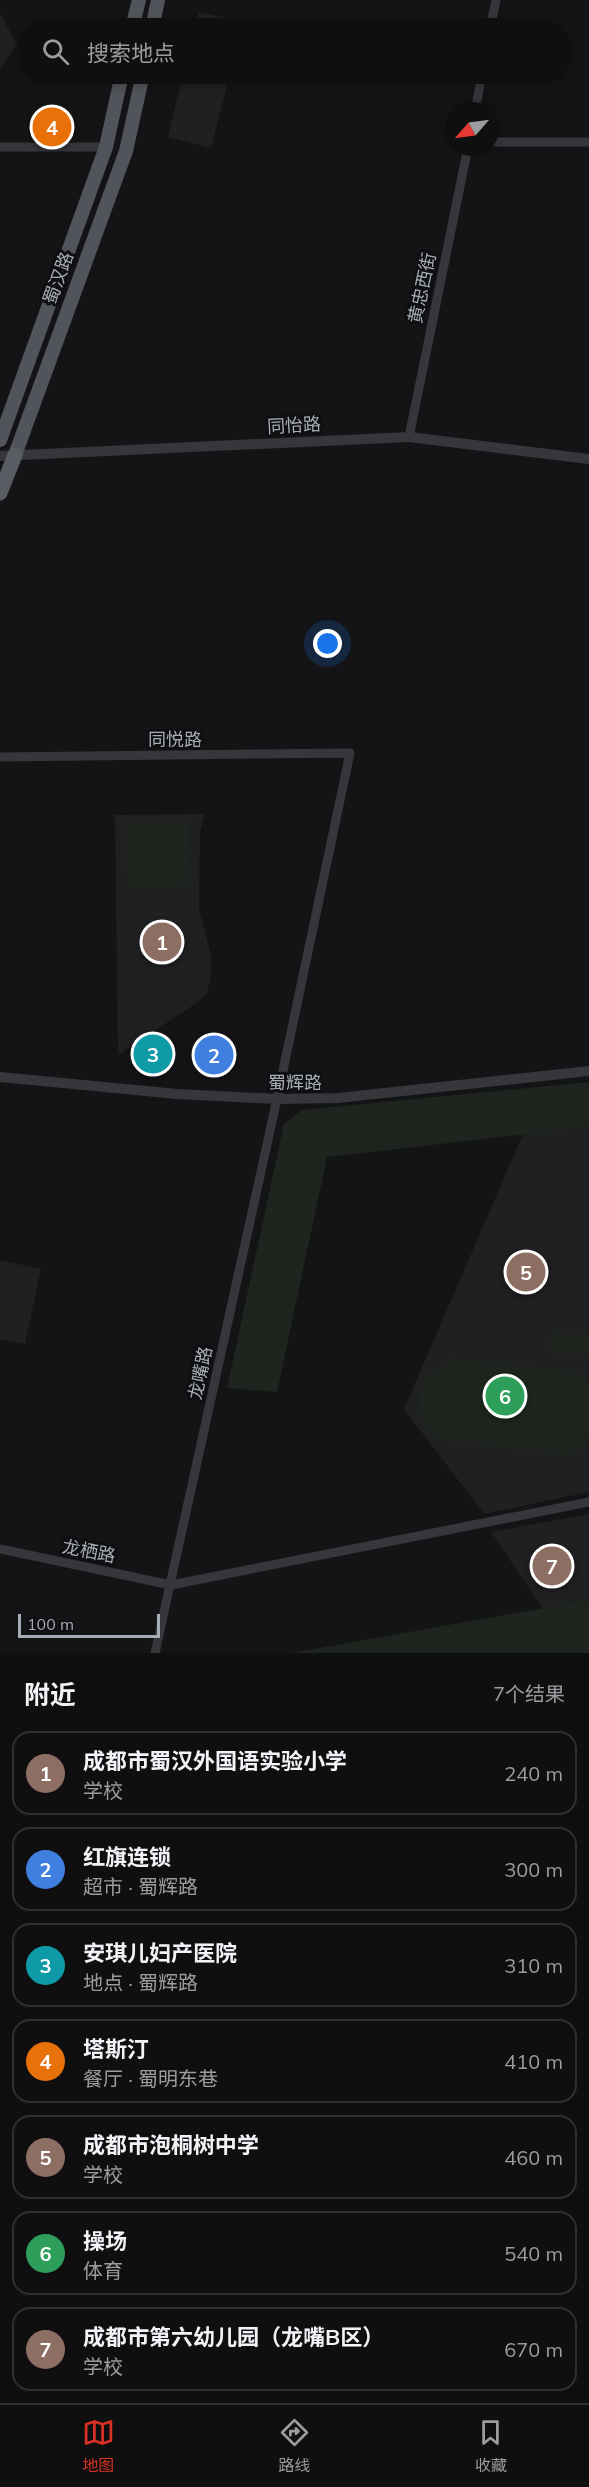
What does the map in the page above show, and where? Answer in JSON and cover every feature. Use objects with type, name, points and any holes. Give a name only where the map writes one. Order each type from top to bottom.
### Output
[{"type":"highway","name":"蜀汉路","points":[[0,493],[8,455]]},
{"type":"main road","points":[[134,18],[139,0]]},
{"type":"main road","points":[[154,18],[159,0]]},
{"type":"main road","name":"蜀汉路","points":[[0,440],[106,147],[120,84]]},
{"type":"main road","name":"蜀汉路","points":[[8,455],[126,151],[140,84]]},
{"type":"street","points":[[492,18],[496,0]]},
{"type":"street","points":[[477,102],[480,84]]},
{"type":"street","points":[[499,142],[589,142]]},
{"type":"street","points":[[0,147],[106,147]]},
{"type":"street","name":"黄忠西街","points":[[409,436],[466,156]]},
{"type":"street","name":"同怡路","points":[[8,455],[409,436],[589,459]]},
{"type":"street","name":"同悦路","points":[[0,757],[350,753]]},
{"type":"street","name":"龙嘴路","points":[[154,1653],[277,1099],[350,753]]},
{"type":"street","name":"蜀辉路","points":[[0,1077],[177,1094],[277,1099],[338,1098],[589,1071]]},
{"type":"street","points":[[171,1584],[589,1502]]},
{"type":"street","name":"龙栖路","points":[[0,1549],[171,1584]]},
{"type":"shaded area","points":[[199,12],[227,18],[198,18]]},
{"type":"shaded area","points":[[0,14],[17,44],[0,69]]},
{"type":"shaded area","points":[[181,84],[227,84],[211,148],[168,137]]},
{"type":"shaded area","points":[[205,814],[200,832],[199,909],[211,955],[211,977],[207,993],[198,1002],[118,1055],[115,815]]},
{"type":"shaded area","points":[[189,821],[190,886],[128,887],[126,822]]},
{"type":"shaded area","points":[[589,1082],[589,1127],[327,1157],[277,1392],[227,1388],[284,1124],[302,1110]]},
{"type":"shaded area","points":[[589,1127],[589,1492],[484,1514],[404,1409],[523,1134]]},
{"type":"shaded area","points":[[0,1260],[41,1269],[25,1344],[0,1339]]},
{"type":"shaded area","points":[[552,1332],[589,1335],[589,1356],[550,1352]]},
{"type":"shaded area","points":[[452,1359],[574,1371],[589,1381],[589,1439],[570,1455],[434,1438],[417,1412],[424,1379]]},
{"type":"shaded area","points":[[589,1514],[589,1600],[543,1609],[491,1532]]},
{"type":"shaded area","points":[[589,1600],[589,1653],[292,1653]]},
{"type":"place","name":"塔斯汀","points":[[52,127]]},
{"type":"place","name":"成都市蜀汉外国语实验小学","points":[[162,942]]},
{"type":"place","name":"安琪儿妇产医院","points":[[153,1054]]},
{"type":"place","name":"红旗连锁","points":[[214,1055]]},
{"type":"place","name":"成都市泡桐树中学","points":[[526,1272]]},
{"type":"place","name":"操场","points":[[505,1396]]},
{"type":"place","name":"成都市第六幼儿园（龙嘴B区）","points":[[552,1566]]}]
